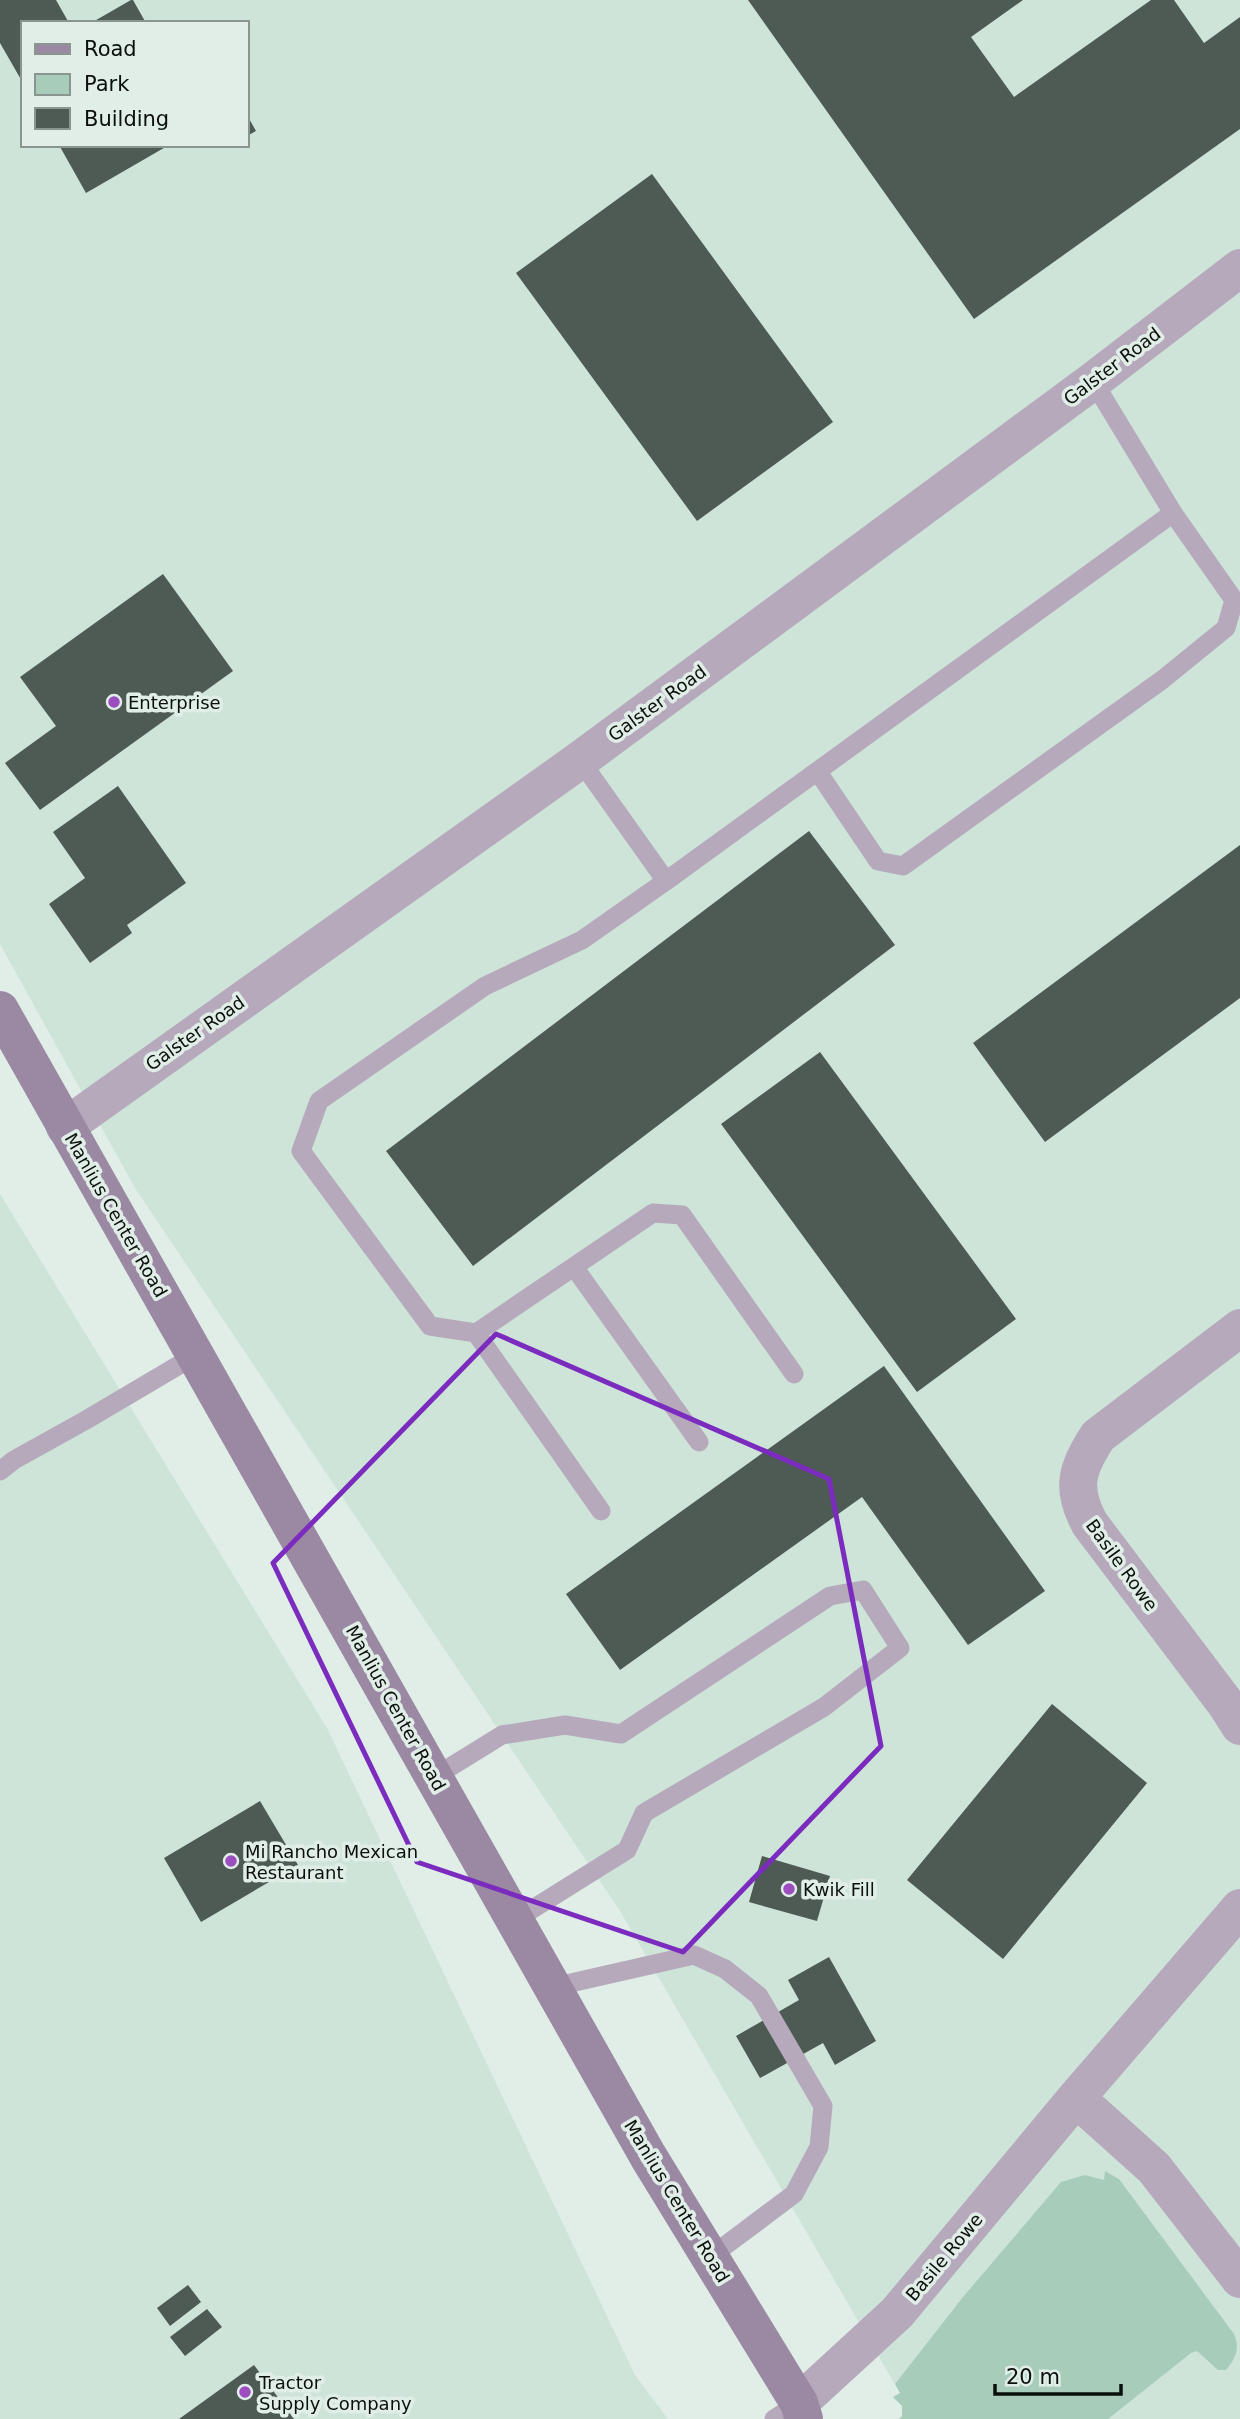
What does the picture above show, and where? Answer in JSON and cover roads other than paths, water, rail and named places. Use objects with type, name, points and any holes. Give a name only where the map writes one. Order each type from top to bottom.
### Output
[{"type":"main road","name":"Manlius Center Road","points":[[0,1010],[798,2415]]},
{"type":"street","name":"Galster Road","points":[[65,1127],[580,760],[1093,381],[1240,268]]},
{"type":"street","name":"Basile Rowe","points":[[1240,1328],[1098,1436],[1083,1459],[1078,1482],[1080,1506],[1090,1524],[1240,1726]]},
{"type":"street","name":"Basile Rowe","points":[[798,2415],[897,2313],[1076,2098],[1240,1908]]},
{"type":"street","points":[[1076,2098],[1154,2168],[1240,2279]]},
{"type":"lane","points":[[818,772],[878,860],[903,866],[1162,680],[1226,628],[1234,600],[1173,513],[1093,381]]},
{"type":"lane","points":[[794,1374],[682,1214],[653,1213],[476,1333],[430,1326],[301,1151],[319,1101],[485,986],[583,940],[1173,513]]},
{"type":"lane","points":[[580,760],[666,881]]},
{"type":"lane","points":[[574,1267],[699,1442]]},
{"type":"lane","points":[[476,1333],[601,1511]]},
{"type":"lane","points":[[0,1471],[14,1460],[196,1355]]},
{"type":"lane","points":[[434,1777],[502,1735],[565,1725],[621,1734],[830,1596],[863,1590],[900,1648],[824,1707],[644,1813],[627,1850],[515,1920]]},
{"type":"lane","points":[[553,1987],[694,1955],[724,1969],[759,1996],[766,2007],[823,2106],[819,2147],[794,2194],[710,2257]]},
{"type":"place","name":"Enterprise","points":[[114,702]]},
{"type":"place","name":"Mi Rancho Mexican Restaurant","points":[[231,1861]]},
{"type":"place","name":"Kwik Fill","points":[[789,1889]]},
{"type":"place","name":"Tractor Supply Company","points":[[245,2392]]}]
